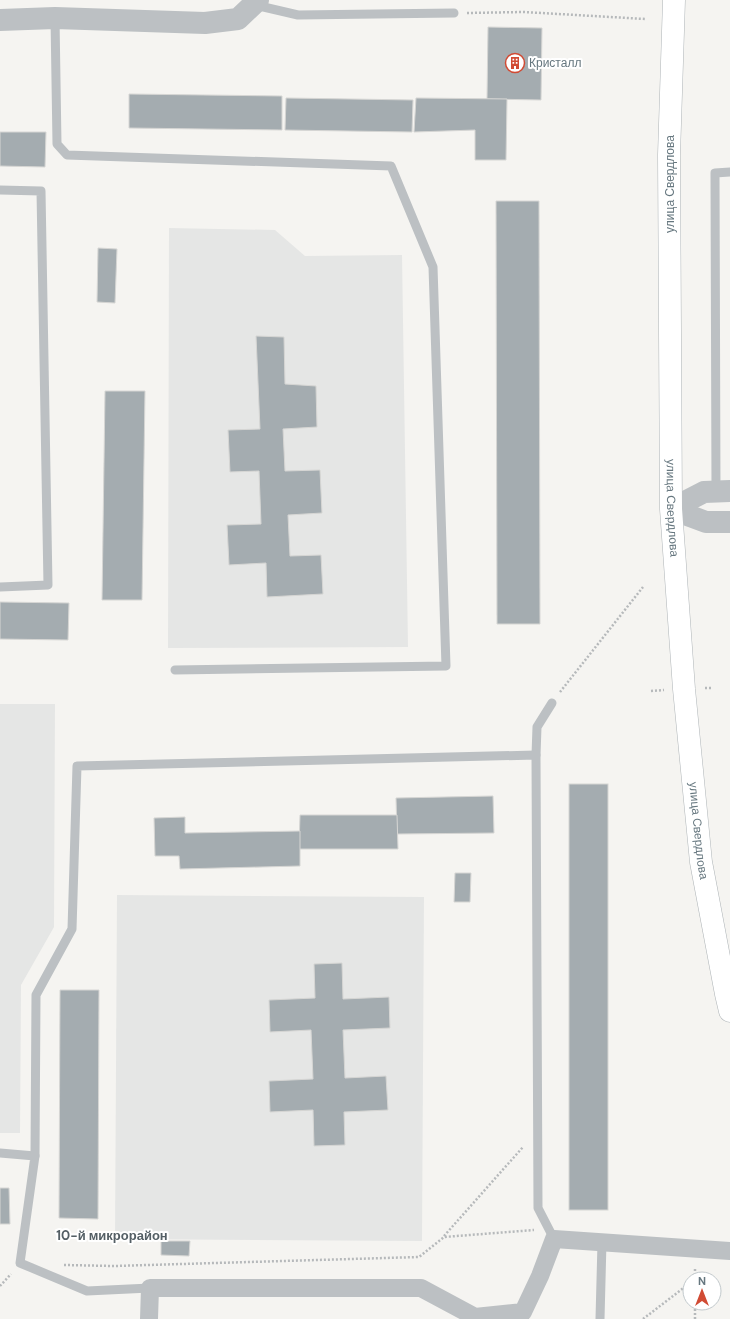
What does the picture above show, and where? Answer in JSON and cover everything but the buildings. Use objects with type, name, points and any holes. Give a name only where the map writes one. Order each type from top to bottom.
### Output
[{"type":"main road","name":"улица Свердлова","points":[[674,0],[669,155],[671,509],[684,689],[701,862],[729,999]]},
{"type":"street","points":[[0,20],[55,18],[205,23],[238,19],[256,2]]},
{"type":"street","points":[[671,509],[704,492],[723,491]]},
{"type":"street","points":[[671,509],[706,522],[730,522]]},
{"type":"street","points":[[149,1319],[150,1288],[420,1288],[476,1318],[523,1312],[540,1276],[552,1234],[602,1242],[730,1251]]},
{"type":"lane","points":[[256,2],[298,15],[454,13]]},
{"type":"lane","points":[[55,18],[57,144],[67,155],[391,166],[433,267],[446,666],[175,670]]},
{"type":"lane","points":[[723,491],[715,172],[730,172]]},
{"type":"lane","points":[[0,190],[41,191],[48,585],[0,587]]},
{"type":"lane","points":[[552,703],[537,727],[536,755],[538,1208],[552,1234]]},
{"type":"lane","points":[[150,1288],[87,1291],[20,1263],[35,1156],[36,995],[72,929],[77,766],[536,755]]},
{"type":"lane","points":[[0,1153],[35,1156]]},
{"type":"lane","points":[[600,1319],[602,1242]]},
{"type":"path","points":[[454,13],[524,12],[645,19]]},
{"type":"path","points":[[569,680],[643,587]]},
{"type":"path","points":[[59,1264],[114,1266],[419,1257],[444,1237],[538,1130]]},
{"type":"path","points":[[444,1237],[552,1234]]},
{"type":"path","points":[[643,1319],[682,1289]]},
{"type":"shaded area","points":[[169,228],[275,230],[305,256],[402,255],[408,647],[168,648]]},
{"type":"shaded area","points":[[0,704],[55,704],[54,927],[21,985],[20,1133],[0,1133]]},
{"type":"shaded area","points":[[117,895],[424,897],[422,1241],[115,1239]]},
{"type":"place","name":"Кристалл","points":[[515,63]]},
{"type":"district","name":"10-й микрорайон","points":[[112,1235]]}]
